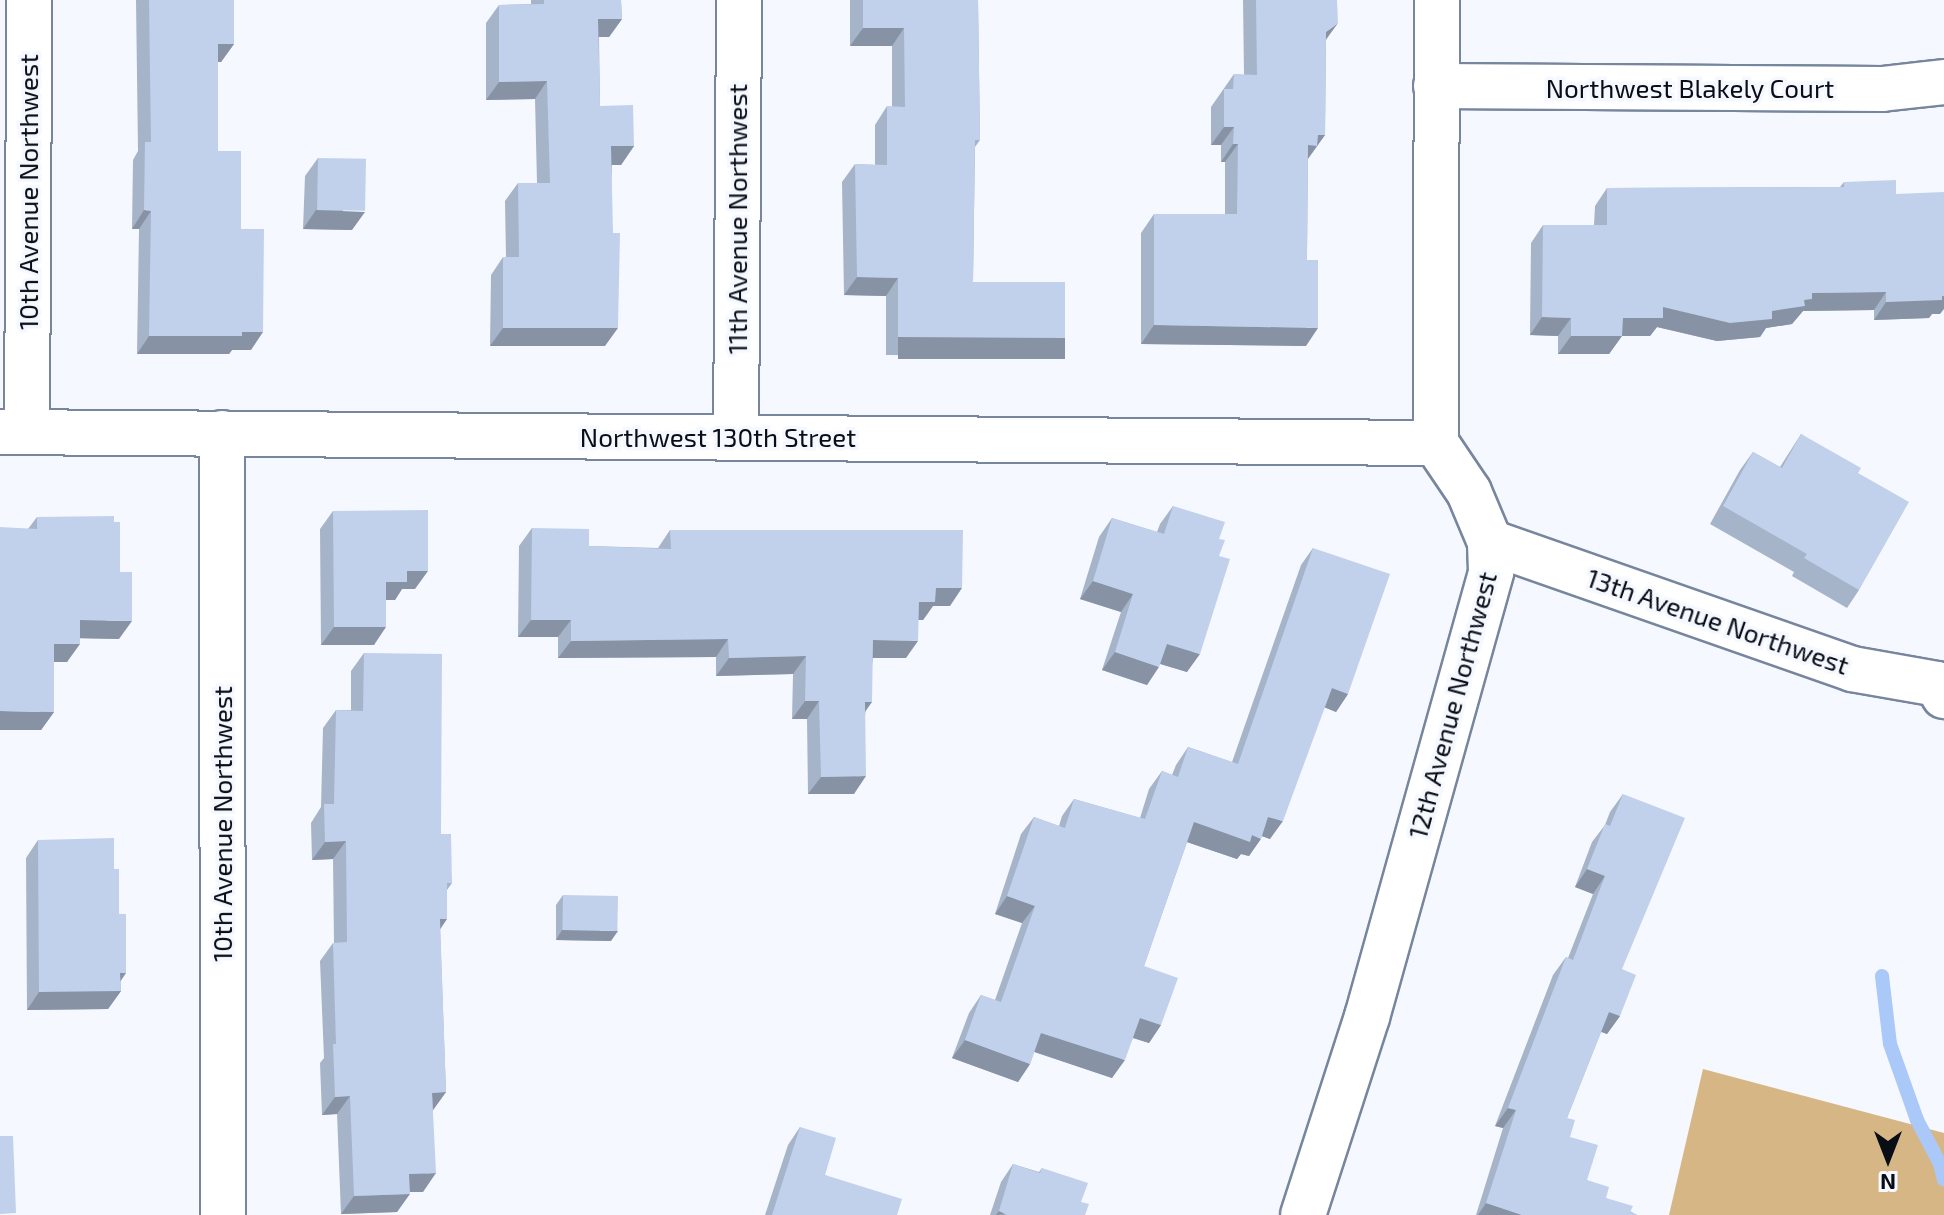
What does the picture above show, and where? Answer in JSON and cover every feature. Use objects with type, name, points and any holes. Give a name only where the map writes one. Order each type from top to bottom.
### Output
[{"type":"street","name":"10th Avenue Northwest","points":[[13,432],[29,0]]},
{"type":"street","name":"11th Avenue Northwest","points":[[736,437],[739,0]]},
{"type":"street","points":[[1436,443],[1437,0]]},
{"type":"street","name":"Northwest Blakely Court","points":[[1436,86],[1882,89],[1944,82]]},
{"type":"street","name":"Northwest 130th Street","points":[[13,432],[1436,443]]},
{"type":"street","name":"10th Avenue Northwest","points":[[222,433],[223,1215]]},
{"type":"street","name":"12th Avenue Northwest","points":[[1303,1215],[1367,1017],[1491,572],[1490,542],[1469,492],[1436,443]]},
{"type":"street","name":"13th Avenue Northwest","points":[[1490,542],[1852,669],[1937,684],[1944,696]]},
{"type":"shaded area","points":[[1703,1069],[1944,1133],[1944,1215],[1669,1215]]},
{"type":"building","points":[[149,0],[234,0],[234,44],[218,44],[218,151],[241,151],[241,229],[264,229],[263,332],[242,332],[242,336],[149,336],[151,211],[144,210],[145,142],[151,142]]},
{"type":"building","points":[[544,0],[621,0],[622,19],[598,19],[600,106],[633,105],[634,146],[611,146],[613,233],[620,233],[618,328],[503,328],[503,257],[519,257],[518,183],[550,183],[547,81],[499,82],[499,5],[544,4]]},
{"type":"building","points":[[863,0],[978,0],[980,140],[975,140],[973,282],[1065,282],[1065,338],[898,337],[898,278],[857,277],[855,164],[887,165],[887,106],[905,107],[904,28],[863,28]]},
{"type":"building","points":[[1256,0],[1337,0],[1338,23],[1326,32],[1325,135],[1318,135],[1317,146],[1308,145],[1307,260],[1318,260],[1318,328],[1154,325],[1154,214],[1237,214],[1238,144],[1233,144],[1234,127],[1224,127],[1224,89],[1233,89],[1234,74],[1257,75]]},
{"type":"building","points":[[318,158],[366,159],[365,211],[317,210]]},
{"type":"building","points":[[1896,180],[1896,194],[1944,192],[1942,300],[1886,302],[1886,292],[1812,293],[1812,299],[1804,300],[1805,306],[1772,311],[1772,319],[1730,323],[1663,307],[1663,318],[1623,318],[1622,336],[1571,336],[1571,318],[1542,317],[1543,225],[1607,225],[1607,188],[1844,187],[1844,182]]},
{"type":"building","points":[[1801,434],[1861,468],[1858,473],[1909,502],[1859,590],[1804,558],[1807,554],[1723,506],[1753,452],[1782,468]]},
{"type":"building","points":[[1173,506],[1225,522],[1219,539],[1225,540],[1219,556],[1230,559],[1200,654],[1167,644],[1159,667],[1115,652],[1133,594],[1093,581],[1112,518],[1164,534]]},
{"type":"building","points":[[428,510],[428,571],[407,571],[407,582],[386,582],[386,627],[334,627],[333,511]]},
{"type":"building","points":[[114,516],[114,522],[120,522],[120,572],[132,572],[132,621],[80,620],[80,644],[54,644],[54,712],[0,711],[0,527],[37,529],[37,517]]},
{"type":"building","points":[[532,528],[589,529],[589,546],[671,549],[670,530],[963,530],[962,588],[936,588],[935,602],[919,602],[918,641],[873,640],[872,702],[865,702],[866,776],[821,777],[819,701],[805,701],[806,656],[729,658],[728,639],[571,641],[571,620],[531,620]]},
{"type":"building","points":[[1313,548],[1390,574],[1348,694],[1332,688],[1283,821],[1268,817],[1261,839],[1252,835],[1250,842],[1194,822],[1144,966],[1178,978],[1161,1025],[1140,1018],[1125,1060],[1041,1033],[1030,1064],[965,1040],[981,995],[1001,1002],[1035,906],[1007,896],[1034,817],[1065,828],[1074,799],[1145,819],[1162,771],[1178,777],[1188,747],[1238,764]]},
{"type":"building","points":[[364,653],[442,654],[441,834],[451,834],[452,883],[447,883],[447,919],[440,919],[446,1092],[432,1093],[436,1173],[409,1174],[410,1194],[354,1196],[350,1096],[335,1097],[333,1044],[336,1044],[333,943],[347,942],[346,841],[325,842],[324,804],[334,804],[336,710],[363,711]]},
{"type":"building","points":[[1623,794],[1685,818],[1622,969],[1636,975],[1620,1016],[1609,1012],[1567,1118],[1575,1120],[1570,1137],[1598,1145],[1587,1180],[1609,1187],[1606,1198],[1633,1206],[1630,1212],[1637,1215],[1522,1215],[1486,1203],[1516,1110],[1508,1108],[1566,957],[1573,960],[1605,876],[1587,869],[1605,824],[1610,826]]},
{"type":"building","points":[[114,838],[114,869],[119,869],[119,914],[126,914],[126,973],[120,973],[121,991],[39,992],[38,840]]},
{"type":"building","points":[[563,895],[618,896],[617,931],[562,930]]},
{"type":"building","points":[[800,1127],[836,1138],[825,1175],[902,1199],[897,1215],[772,1215]]},
{"type":"building","points":[[0,1136],[13,1136],[16,1213],[0,1214]]},
{"type":"building","points":[[1013,1164],[1040,1173],[1042,1168],[1088,1183],[1081,1202],[1089,1204],[1085,1215],[1007,1215],[999,1211]]},
{"type":"waterway","points":[[1882,976],[1890,1044],[1917,1120],[1940,1164],[1944,1180]]}]
